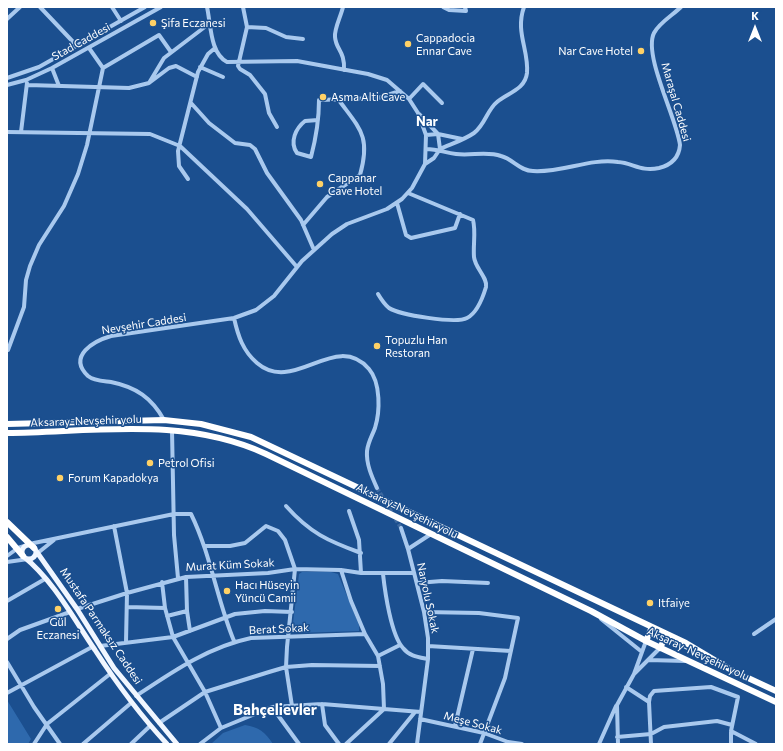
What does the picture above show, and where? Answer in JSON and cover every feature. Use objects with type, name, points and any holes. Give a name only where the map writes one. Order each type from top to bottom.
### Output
[{"type":"highway","name":"Aksaray-Nevşehir yolu","points":[[7,424],[164,420],[201,424],[250,437],[686,642],[733,671],[776,691]]},
{"type":"highway","name":"Aksaray-Nevşehir yolu","points":[[7,433],[137,428],[172,430],[210,435],[253,448],[591,611],[660,648],[776,702]]},
{"type":"highway","points":[[7,438],[22,433]]},
{"type":"highway","name":"Mustafa Parmaksız Caddesi","points":[[7,522],[33,549]]},
{"type":"highway","points":[[7,537],[26,558]]},
{"type":"highway","points":[[646,641],[652,627]]},
{"type":"highway","points":[[660,648],[667,634]]},
{"type":"main road","points":[[26,558],[23,549],[33,549]]},
{"type":"main road","points":[[26,558],[33,549]]},
{"type":"main road","name":"Mustafa Parmaksız Caddesi","points":[[33,549],[77,609],[114,668],[177,744]]},
{"type":"main road","name":"Mustafa Parmaksız Caddesi","points":[[26,558],[45,579],[70,612],[110,674],[131,703],[167,744]]},
{"type":"street","points":[[7,20],[20,7]]},
{"type":"street","points":[[40,7],[77,46]]},
{"type":"street","points":[[112,7],[121,21]]},
{"type":"street","name":"Stad Caddesi","points":[[7,78],[23,74],[77,46],[145,7]]},
{"type":"street","name":"Stad Caddesi","points":[[7,85],[26,80],[52,68],[160,7]]},
{"type":"street","points":[[7,132],[150,134],[180,146],[243,204],[297,267],[338,229],[398,203],[408,193],[425,164],[436,155],[440,149],[438,134],[434,127],[418,113],[409,100],[400,91],[386,80],[377,76],[291,60],[238,63],[222,59],[215,48],[207,7]]},
{"type":"street","points":[[243,7],[247,27],[238,63],[240,69],[250,75],[265,94],[269,112],[277,127]]},
{"type":"street","points":[[343,7],[334,36],[344,56],[344,70]]},
{"type":"street","points":[[443,7],[448,10],[465,9]]},
{"type":"street","points":[[426,149],[440,149],[478,130],[495,104],[518,89],[526,78],[527,67],[520,31],[524,7]]},
{"type":"street","name":"Maraşal Caddesi","points":[[440,149],[456,154],[496,154],[510,159],[522,169],[534,172],[600,162],[618,162],[641,169],[659,168],[667,165],[677,158],[680,145],[655,65],[653,40],[657,29],[681,7]]},
{"type":"street","points":[[149,83],[164,58],[210,23]]},
{"type":"street","points":[[247,27],[266,28],[286,37],[303,39]]},
{"type":"street","points":[[8,350],[24,307],[26,280],[30,266],[39,245],[68,198],[80,168],[90,133],[104,68],[159,35],[171,52]]},
{"type":"street","points":[[89,48],[104,68]]},
{"type":"street","points":[[188,179],[178,161],[180,146],[200,67],[208,54],[215,48]]},
{"type":"street","points":[[28,85],[129,88],[149,83],[172,66],[180,68],[197,77]]},
{"type":"street","points":[[200,67],[223,77]]},
{"type":"street","points":[[52,68],[60,86]]},
{"type":"street","points":[[21,132],[28,85],[23,74]]},
{"type":"street","points":[[409,100],[423,84],[442,104]]},
{"type":"street","points":[[318,120],[305,121],[296,132],[294,146],[297,153],[311,157],[318,120],[319,100],[378,98],[400,91]]},
{"type":"street","points":[[303,225],[327,197],[360,175],[362,170],[365,158],[365,141],[355,122],[338,99]]},
{"type":"street","points":[[191,103],[209,123],[235,143],[250,145],[256,149],[267,173],[303,225],[314,250]]},
{"type":"street","points":[[418,113],[426,135],[425,164]]},
{"type":"street","points":[[426,135],[438,134],[462,139]]},
{"type":"street","points":[[378,294],[381,301],[390,308],[404,313],[437,320],[456,321],[467,318],[477,308],[486,286],[486,280],[477,268],[474,258],[473,220],[416,198],[408,193]]},
{"type":"street","points":[[398,203],[406,235],[411,238],[455,228],[460,214]]},
{"type":"street","name":"Nevşehir Caddesi","points":[[164,420],[154,404],[137,391],[122,385],[97,380],[88,375],[81,364],[82,353],[85,349],[96,341],[111,336],[234,318],[248,314],[274,296],[297,267]]},
{"type":"street","points":[[234,318],[239,338],[246,351],[258,364],[272,372],[290,372],[337,356],[356,360],[368,368],[377,384],[377,415],[368,446],[367,458],[370,472],[377,488]]},
{"type":"street","points":[[172,430],[174,514],[178,578]]},
{"type":"street","points":[[286,506],[301,523],[312,532],[361,553]]},
{"type":"street","points":[[349,511],[359,540],[361,553],[361,573]]},
{"type":"street","points":[[7,556],[18,548],[33,549],[56,539],[174,514],[191,514],[204,546],[224,617],[234,641]]},
{"type":"street","points":[[114,526],[127,592],[126,642]]},
{"type":"street","points":[[204,546],[230,546],[245,543],[266,526],[278,531],[285,540],[295,569],[292,612],[289,637],[286,647],[286,667],[292,706]]},
{"type":"street","name":"Naryolu Sokak","points":[[401,528],[408,549],[424,612],[428,646],[428,659],[417,744]]},
{"type":"street","points":[[408,549],[431,534]]},
{"type":"street","points":[[33,549],[56,539]]},
{"type":"street","points":[[7,562],[26,558]]},
{"type":"street","name":"Murat Küm Sokak","points":[[77,609],[127,592],[186,577],[268,573],[295,569],[341,570],[383,574],[414,573]]},
{"type":"street","points":[[341,570],[343,580],[365,634],[378,656],[383,684],[384,709],[346,744]]},
{"type":"street","points":[[383,574],[396,638],[403,649],[415,657],[428,659]]},
{"type":"street","points":[[186,577],[187,611],[190,631]]},
{"type":"street","points":[[7,601],[45,579]]},
{"type":"street","points":[[417,583],[442,581],[488,584]]},
{"type":"street","points":[[162,582],[165,608],[173,637],[205,692],[221,728]]},
{"type":"street","points":[[127,607],[165,608]]},
{"type":"street","points":[[167,616],[187,611]]},
{"type":"street","points":[[100,646],[173,637],[224,617],[264,611],[292,612]]},
{"type":"street","points":[[591,611],[642,652]]},
{"type":"street","points":[[7,639],[20,630],[70,612]]},
{"type":"street","points":[[424,612],[479,614],[518,618],[501,689],[480,744]]},
{"type":"street","points":[[754,634],[776,619]]},
{"type":"street","name":"Berat Sokak","points":[[136,696],[188,662],[234,641],[251,638],[365,634]]},
{"type":"street","points":[[599,744],[617,705],[634,674],[646,641]]},
{"type":"street","points":[[378,656],[400,645]]},
{"type":"street","points":[[428,646],[511,651]]},
{"type":"street","points":[[7,693],[20,684],[92,647]]},
{"type":"street","points":[[634,674],[660,648]]},
{"type":"street","points":[[455,726],[473,649]]},
{"type":"street","points":[[648,660],[690,661]]},
{"type":"street","points":[[7,662],[34,707],[60,744]]},
{"type":"street","points":[[159,723],[205,692],[286,667],[312,665],[380,666]]},
{"type":"street","points":[[34,744],[47,724],[110,674]]},
{"type":"street","points":[[651,744],[649,702],[650,696],[654,691],[711,687],[738,698],[731,731],[731,744]]},
{"type":"street","points":[[626,688],[649,702]]},
{"type":"street","points":[[83,744],[131,703]]},
{"type":"street","points":[[200,744],[221,728],[272,707],[322,704],[421,712]]},
{"type":"street","points":[[322,704],[325,725],[339,744]]},
{"type":"street","points":[[617,705],[618,744]]},
{"type":"street","points":[[272,707],[299,744]]},
{"type":"street","points":[[389,744],[415,712]]},
{"type":"street","name":"Meşe Sokak","points":[[420,718],[484,733],[508,742],[522,744]]},
{"type":"street","points":[[617,737],[651,734],[664,727],[717,721],[732,725]]},
{"type":"street","points":[[131,744],[150,726]]},
{"type":"street","points":[[731,731],[756,744]]},
{"type":"shaded area","points":[[302,572],[331,572],[338,574],[359,625],[359,631],[296,633],[292,631],[299,574]]},
{"type":"shaded area","points":[[7,700],[31,739],[28,744],[7,744]]},
{"type":"shaded area","points":[[245,725],[254,727],[261,731],[273,744],[211,744],[223,733]]},
{"type":"tunnel","points":[[377,488],[401,528]]},
{"type":"place","name":"Şifa Eczanesi","points":[[153,23]]},
{"type":"place","name":"Cappadocia Ennar Cave","points":[[408,44]]},
{"type":"place","name":"Nar Cave Hotel","points":[[641,51]]},
{"type":"place","name":"Asma Alti Cave","points":[[323,97]]},
{"type":"place","name":"Cappanar Cave Hotel","points":[[320,184]]},
{"type":"place","name":"Topuzlu Han Restoran","points":[[377,346]]},
{"type":"place","name":"Petrol Ofisi","points":[[150,463]]},
{"type":"place","name":"Forum Kapadokya","points":[[60,478]]},
{"type":"place","name":"Hacı Hüseyin Yüncü Camii","points":[[227,591]]},
{"type":"place","name":"Itfaiye","points":[[650,603]]},
{"type":"place","name":"Gül Eczanesi","points":[[58,609]]},
{"type":"district","name":"Nar","points":[[427,122]]},
{"type":"district","name":"Bahçelievler","points":[[275,710]]}]
